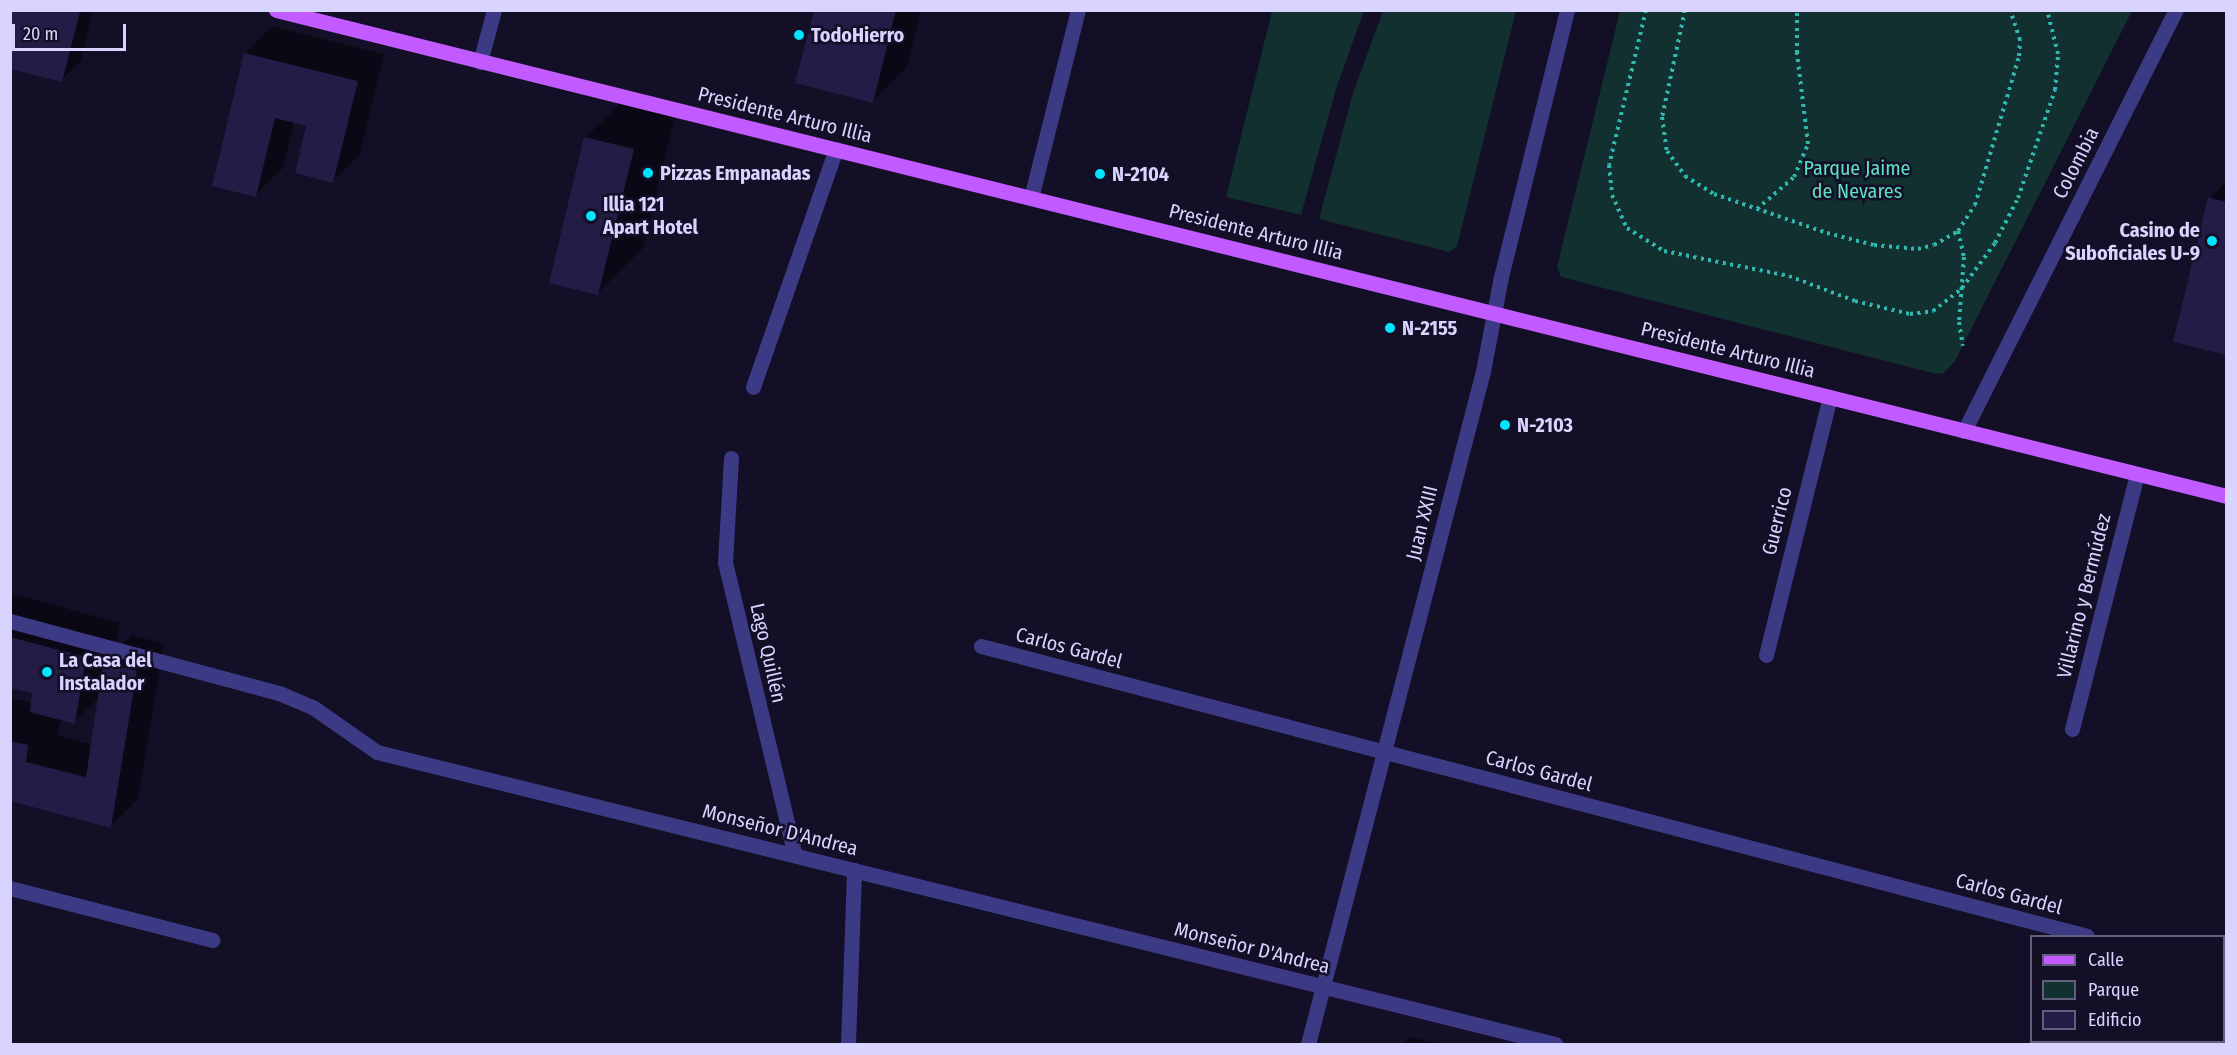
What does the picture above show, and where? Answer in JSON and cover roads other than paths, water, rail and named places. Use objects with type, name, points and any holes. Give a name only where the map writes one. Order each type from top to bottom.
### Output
[{"type":"main road","name":"Presidente Arturo Illia","points":[[276,10],[2226,496]]},
{"type":"street","points":[[480,62],[494,10]]},
{"type":"street","points":[[1030,198],[1078,10]]},
{"type":"street","name":"Juan XXIII","points":[[1308,1044],[1483,371],[1494,313],[1567,10]]},
{"type":"street","name":"Colombia","points":[[1964,430],[2176,10]]},
{"type":"street","points":[[753,387],[836,149]]},
{"type":"street","name":"Guerrico","points":[[1766,655],[1830,397]]},
{"type":"street","name":"Lago Quillén","points":[[731,458],[725,562],[795,855]]},
{"type":"street","name":"Villarino y Bermúdez","points":[[2072,729],[2137,474]]},
{"type":"street","name":"Monseñor D'Andrea","points":[[10,621],[279,693],[314,708],[377,752],[1555,1044]]},
{"type":"street","name":"Carlos Gardel","points":[[981,646],[2083,935]]},
{"type":"street","points":[[848,1044],[854,870]]},
{"type":"street","points":[[10,888],[212,940]]},
{"type":"place","name":"TodoHierro","points":[[799,35]]},
{"type":"place","name":"Pizzas Empanadas","points":[[648,173]]},
{"type":"place","name":"N-2104","points":[[1100,174]]},
{"type":"place","name":"Illia 121 Apart Hotel","points":[[591,216]]},
{"type":"place","name":"Casino de Suboficiales U-9","points":[[2212,241]]},
{"type":"place","name":"N-2155","points":[[1390,328]]},
{"type":"place","name":"N-2103","points":[[1505,425]]},
{"type":"place","name":"La Casa del Instalador","points":[[47,672]]},
{"type":"park label","name":"Parque Jaime de Nevares","points":[[1857,180]]}]
